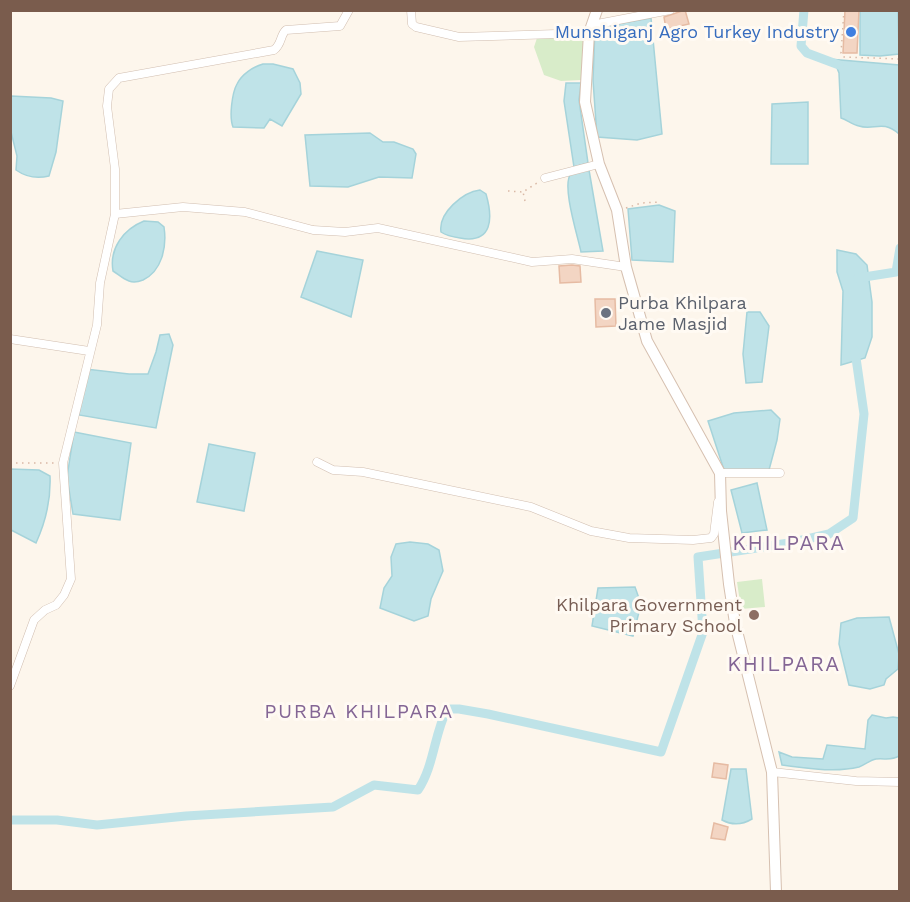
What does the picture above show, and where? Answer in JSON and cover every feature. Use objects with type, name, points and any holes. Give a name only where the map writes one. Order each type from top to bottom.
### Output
[{"type":"street","points":[[10,686],[34,620],[45,610],[56,605],[64,595],[71,579],[63,463],[97,325],[100,283],[115,214],[116,169],[107,106],[109,89],[119,78],[274,50],[280,42],[282,33],[286,30],[340,26],[349,10]]},
{"type":"street","points":[[411,10],[412,24],[416,27],[459,37],[590,29],[670,10]]},
{"type":"street","points":[[597,10],[590,29],[585,102],[599,164],[617,210],[626,267],[647,341],[720,473],[721,511],[735,623],[772,772],[776,891]]},
{"type":"street","points":[[545,178],[599,164]]},
{"type":"street","points":[[115,214],[183,207],[245,212],[313,230],[345,232],[378,228],[532,262],[572,259],[626,267]]},
{"type":"street","points":[[10,339],[89,351]]},
{"type":"street","points":[[317,462],[333,470],[363,472],[531,507],[591,531],[629,538],[693,540],[711,538],[714,534],[716,507],[720,498]]},
{"type":"street","points":[[720,473],[780,473]]},
{"type":"street","points":[[772,772],[856,781],[900,782]]},
{"type":"path","points":[[844,10],[841,52],[843,57],[900,59]]},
{"type":"path","points":[[508,191],[523,192],[545,178]]},
{"type":"path","points":[[523,192],[525,201]]},
{"type":"path","points":[[617,210],[641,203],[662,202]]},
{"type":"path","points":[[10,463],[39,465],[63,463]]},
{"type":"green space","points":[[585,36],[581,80],[561,81],[544,75],[534,47],[537,38]]},
{"type":"green space","points":[[762,579],[765,607],[741,609],[737,582]]},
{"type":"water","points":[[860,11],[898,11],[899,54],[860,55]]},
{"type":"water","points":[[651,18],[662,134],[637,140],[597,137],[593,80],[595,28]]},
{"type":"water","points":[[829,59],[899,65],[899,134],[888,127],[864,127],[841,118],[839,73],[837,68],[828,62]]},
{"type":"water","points":[[263,64],[293,69],[300,83],[301,94],[282,126],[270,119],[264,128],[233,127],[232,105],[237,84],[248,71]]},
{"type":"water","points":[[566,83],[581,83],[579,100],[588,163],[574,167],[564,101]]},
{"type":"water","points":[[11,96],[51,98],[63,101],[56,152],[49,176],[32,177],[16,170],[17,156],[11,132]]},
{"type":"water","points":[[808,102],[808,164],[771,164],[772,104]]},
{"type":"water","points":[[370,133],[383,142],[394,142],[413,149],[416,154],[412,178],[379,177],[348,187],[310,186],[305,135]]},
{"type":"water","points":[[589,170],[603,251],[581,252],[569,199],[568,180],[571,174],[577,171]]},
{"type":"water","points":[[480,190],[486,194],[490,212],[490,220],[485,233],[471,239],[452,237],[441,232],[443,218],[453,205],[466,195]]},
{"type":"water","points":[[659,205],[675,211],[673,262],[632,260],[628,209]]},
{"type":"water","points":[[144,221],[158,222],[164,227],[164,250],[155,271],[143,280],[131,282],[113,271],[113,255],[124,234]]},
{"type":"water","points":[[837,250],[856,254],[867,265],[872,302],[872,337],[865,358],[841,365],[843,291],[837,272]]},
{"type":"water","points":[[317,251],[363,260],[351,317],[301,297]]},
{"type":"water","points":[[747,312],[760,312],[769,326],[762,382],[746,383],[743,354]]},
{"type":"water","points":[[169,334],[173,345],[156,428],[79,415],[86,369],[148,374],[160,335]]},
{"type":"water","points":[[771,410],[780,419],[769,470],[724,470],[708,421],[734,413]]},
{"type":"water","points":[[74,432],[131,443],[120,520],[73,514],[67,477]]},
{"type":"water","points":[[209,444],[255,453],[244,511],[197,502]]},
{"type":"water","points":[[10,469],[39,470],[50,476],[47,510],[36,543],[11,530]]},
{"type":"water","points":[[757,483],[767,530],[742,533],[731,490]]},
{"type":"water","points":[[410,542],[428,544],[439,550],[443,571],[431,599],[428,616],[414,621],[380,608],[384,588],[392,576],[391,557],[396,544]]},
{"type":"water","points":[[635,587],[641,604],[633,636],[592,626],[598,588]]},
{"type":"water","points":[[889,617],[899,654],[898,669],[886,679],[884,685],[870,689],[849,685],[839,644],[841,623],[857,618]]},
{"type":"water","points":[[872,715],[899,718],[899,756],[896,758],[876,759],[859,767],[840,770],[782,765],[779,752],[792,757],[823,759],[827,745],[865,749],[868,720]]},
{"type":"water","points":[[731,769],[746,769],[752,819],[741,824],[722,820]]},
{"type":"building","points":[[685,10],[689,24],[666,29],[664,17]]},
{"type":"building","name":"Munshiganj Agro Turkey Industry","points":[[845,10],[859,10],[857,53],[843,53]]},
{"type":"building","points":[[559,266],[580,266],[581,282],[560,283]]},
{"type":"building","name":"Purba Khilpara Jame Masjid","points":[[595,299],[615,299],[616,326],[596,327]]},
{"type":"building","points":[[714,763],[728,765],[726,779],[712,777]]},
{"type":"building","points":[[714,823],[728,827],[725,840],[711,838]]},
{"type":"waterway","points":[[804,10],[801,46],[807,53],[839,65]]},
{"type":"waterway","points":[[858,278],[896,272],[900,248]]},
{"type":"waterway","points":[[10,820],[57,820],[97,825],[186,816],[333,807],[374,785],[418,790],[427,771],[447,709],[488,714],[661,752],[703,632],[698,557],[789,543],[829,534],[853,518],[864,414],[855,351]]},
{"type":"place","name":"Munshiganj Agro Turkey Industry","points":[[851,32]]},
{"type":"place","name":"Purba Khilpara Jame Masjid","points":[[606,313]]},
{"type":"place","name":"Khilpara Government Primary School","points":[[754,615]]},
{"type":"district","name":"KHILPARA","points":[[789,543]]},
{"type":"district","name":"KHILPARA","points":[[784,664]]},
{"type":"district","name":"PURBA KHILPARA","points":[[359,711]]}]
